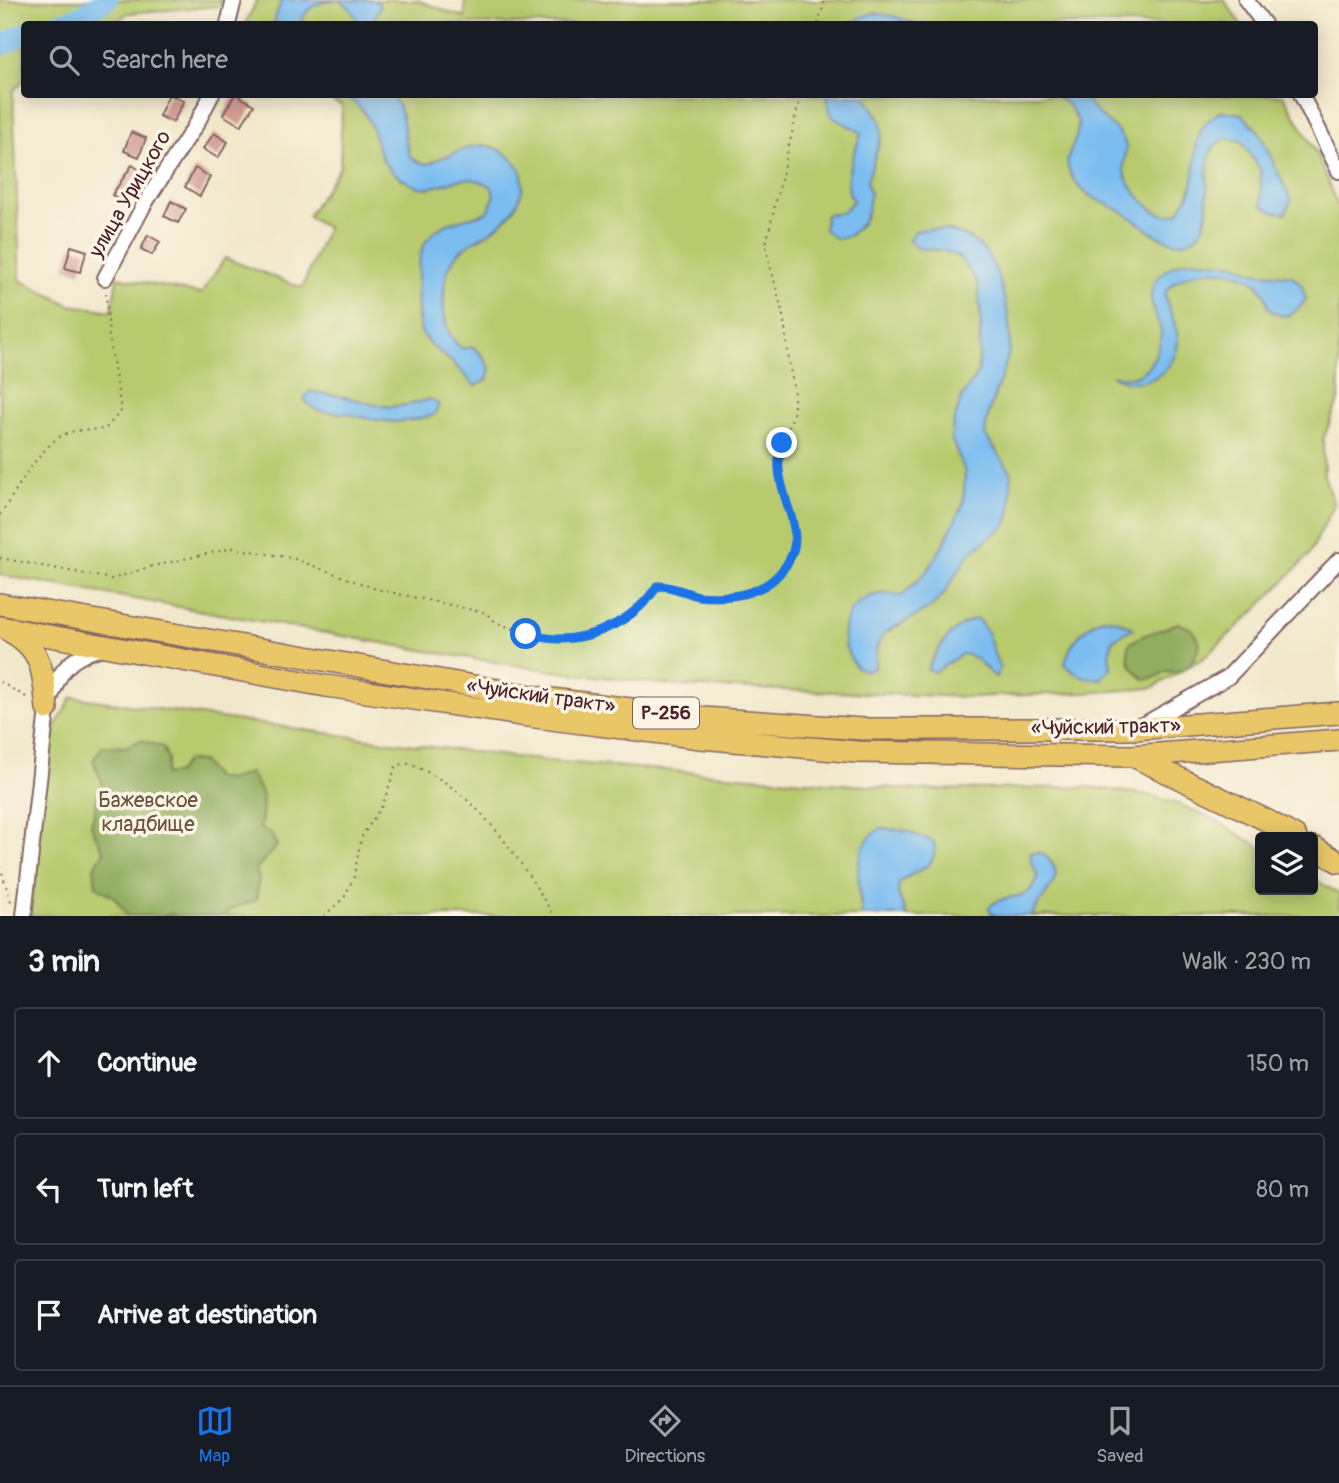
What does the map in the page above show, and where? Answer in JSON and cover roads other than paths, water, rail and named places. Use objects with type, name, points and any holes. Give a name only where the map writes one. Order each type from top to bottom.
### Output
[{"type":"highway","name":"«Чуйский тракт»","points":[[0,604],[544,698],[703,718],[863,729],[1135,729],[1339,713]]},
{"type":"highway","name":"«Чуйский тракт»","points":[[0,627],[326,687],[701,738],[857,752],[1133,756],[1339,740]]},
{"type":"highway","points":[[0,627],[21,638],[35,652],[43,670],[47,709]]},
{"type":"highway","points":[[1133,756],[1287,832]]},
{"type":"highway","points":[[1318,850],[1339,862]]},
{"type":"street","points":[[230,21],[234,0]]},
{"type":"street","points":[[1246,0],[1263,21]]},
{"type":"street","name":"улица Урицкого","points":[[105,278],[145,203],[197,123],[210,98]]},
{"type":"street","points":[[1303,98],[1339,172]]},
{"type":"street","points":[[1135,729],[1228,677],[1339,560]]},
{"type":"street","points":[[18,911],[47,709],[56,681],[67,666],[81,655],[107,646]]},
{"type":"water","points":[[282,0],[335,0],[314,6],[302,21],[276,21]]},
{"type":"water","points":[[339,0],[375,0],[380,6],[374,21],[357,21],[350,8]]},
{"type":"water","points":[[874,13],[907,21],[857,21]]},
{"type":"water","points":[[393,98],[402,117],[411,158],[421,163],[429,164],[471,147],[488,146],[506,154],[520,171],[522,190],[514,209],[494,229],[460,251],[448,269],[445,283],[444,312],[449,333],[463,349],[473,347],[482,355],[490,369],[487,380],[476,386],[429,343],[422,333],[418,316],[418,277],[421,254],[429,237],[443,226],[488,212],[494,197],[492,187],[468,179],[429,188],[409,183],[383,161],[365,114],[349,99]]},
{"type":"water","points":[[828,98],[867,98],[880,120],[882,134],[867,182],[870,194],[863,222],[850,235],[836,239],[824,229],[826,215],[843,212],[853,201],[849,193],[848,176],[861,133],[833,117]]},
{"type":"water","points":[[1060,98],[1086,98],[1093,109],[1117,130],[1126,146],[1124,170],[1134,191],[1154,210],[1167,215],[1178,213],[1190,192],[1198,136],[1203,128],[1221,111],[1242,114],[1259,132],[1291,200],[1286,213],[1274,212],[1262,205],[1260,169],[1241,141],[1225,138],[1213,148],[1209,158],[1206,218],[1202,229],[1186,242],[1158,236],[1076,184],[1069,170],[1068,156],[1077,135],[1078,121],[1068,105]]},
{"type":"water","points":[[928,229],[955,232],[979,245],[994,266],[1004,295],[1009,326],[1009,352],[989,411],[985,435],[1011,472],[1011,510],[1007,524],[969,554],[943,595],[929,609],[884,633],[877,647],[875,668],[865,670],[854,665],[845,645],[844,625],[848,616],[853,608],[869,597],[885,593],[902,596],[928,570],[963,504],[965,472],[951,438],[962,397],[978,372],[981,323],[978,283],[959,257],[945,251],[917,248],[909,240],[915,231]]},
{"type":"water","points":[[1191,260],[1235,264],[1253,272],[1292,276],[1301,284],[1306,299],[1289,315],[1279,315],[1268,308],[1264,293],[1254,282],[1240,275],[1207,271],[1190,275],[1176,282],[1165,293],[1178,334],[1176,352],[1171,363],[1155,377],[1144,381],[1122,380],[1111,375],[1134,376],[1151,363],[1161,334],[1151,299],[1152,290],[1166,270]]},
{"type":"water","points":[[310,391],[382,406],[407,405],[431,399],[439,405],[434,415],[410,421],[382,421],[314,408],[304,399]]},
{"type":"water","points":[[1103,618],[1116,620],[1133,628],[1113,640],[1109,654],[1111,668],[1101,679],[1081,676],[1065,664],[1067,656],[1078,636]]},
{"type":"water","points":[[977,619],[986,630],[1000,668],[996,677],[978,660],[962,654],[935,672],[927,669],[941,645],[954,631],[968,621]]},
{"type":"water","points":[[881,828],[907,831],[934,842],[935,851],[930,863],[899,883],[898,893],[906,916],[862,916],[858,880],[860,856],[871,836]]},
{"type":"water","points":[[1040,852],[1055,869],[1055,877],[1032,916],[998,916],[991,913],[989,907],[996,902],[1022,895],[1033,887],[1038,878],[1031,853]]},
{"type":"waterway","points":[[67,21],[107,0]]},
{"type":"waterway","points":[[0,46],[21,36]]},
{"type":"park label","name":"Бажевское кладбище","points":[[148,812]]}]
